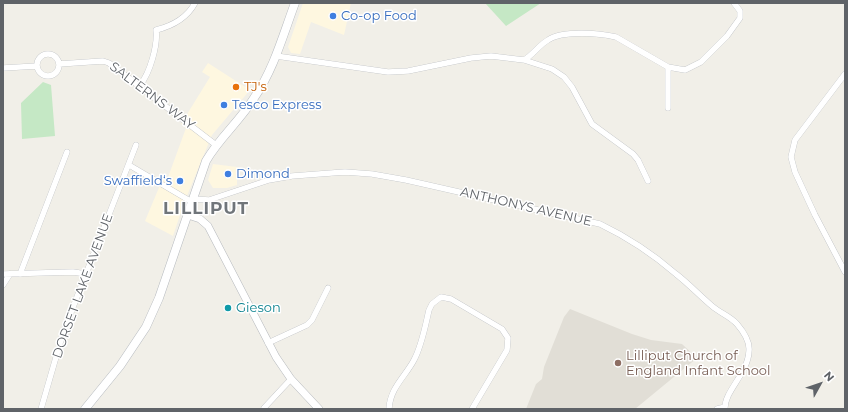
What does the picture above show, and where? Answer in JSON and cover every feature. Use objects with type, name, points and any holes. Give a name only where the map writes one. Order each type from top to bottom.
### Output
[{"type":"main road","points":[[85,409],[120,366],[146,327],[159,298],[203,167],[216,145],[254,99],[276,56],[295,3]]},
{"type":"street","points":[[140,85],[145,76],[157,43],[156,30],[166,28],[184,17],[195,3]]},
{"type":"street","points":[[524,60],[547,40],[555,36],[562,34],[600,35],[616,38],[626,42],[668,67],[685,70],[697,65],[711,54],[727,36],[740,18],[740,11],[737,4]]},
{"type":"street","points":[[46,54],[55,57],[59,64],[56,72],[49,76],[41,73],[38,66],[40,58],[46,54]]},
{"type":"street","points":[[276,56],[388,72],[408,71],[471,58],[491,56],[524,60],[552,69],[564,77],[572,87],[592,124],[633,154],[638,160],[648,181]]},
{"type":"street","name":"SALTERNS WAY","points":[[59,64],[103,61],[109,63],[140,85],[216,145]]},
{"type":"street","points":[[3,68],[38,66]]},
{"type":"street","points":[[668,67],[668,108]]},
{"type":"street","points":[[845,74],[795,140],[791,157],[795,172],[815,216],[845,272]]},
{"type":"street","name":"DORSET LAKE AVENUE","points":[[41,409],[63,333],[136,145]]},
{"type":"street","points":[[20,274],[67,152]]},
{"type":"street","points":[[129,165],[193,200]]},
{"type":"street","name":"ANTHONYS AVENUE","points":[[193,200],[209,200],[269,180],[292,176],[344,172],[372,174],[420,183],[600,224],[619,233],[661,261],[713,307],[730,318],[740,328],[749,345],[748,357],[742,375],[727,396],[725,408]]},
{"type":"street","points":[[188,215],[205,223],[212,231],[282,368],[319,409]]},
{"type":"street","points":[[3,274],[73,272],[86,274]]},
{"type":"street","points":[[3,285],[10,274]]},
{"type":"street","points":[[268,343],[307,325],[312,320],[328,288]]},
{"type":"street","points":[[389,409],[394,388],[409,367],[419,349],[429,310],[436,300],[446,297],[502,329],[508,338],[507,350],[472,409]]},
{"type":"street","points":[[264,408],[291,379]]},
{"type":"street","points":[[717,409],[725,408]]},
{"type":"shaded area","points":[[303,3],[351,3],[344,35],[311,22],[300,54],[291,53],[288,47]]},
{"type":"shaded area","points":[[208,63],[250,90],[212,135],[184,203],[173,236],[145,221],[163,178],[167,180],[186,128],[181,124],[210,77],[202,72]]},
{"type":"shaded area","points":[[213,164],[237,167],[237,185],[227,188],[213,188],[208,180]]},
{"type":"shaded area","name":"Lilliput Church of England Infant School","points":[[570,309],[651,340],[682,344],[697,358],[635,409],[526,409],[536,384],[542,379],[544,367],[564,317]]},
{"type":"green space","points":[[485,3],[541,3],[506,26]]},
{"type":"green space","points":[[43,82],[51,85],[55,136],[22,139],[21,103]]},
{"type":"place","name":"Co-op Food","points":[[333,16]]},
{"type":"place","name":"TJ's","points":[[236,87]]},
{"type":"place","name":"Tesco Express","points":[[224,105]]},
{"type":"place","name":"Dimond","points":[[228,174]]},
{"type":"place","name":"Swaffield‘s","points":[[180,181]]},
{"type":"place","name":"Gieson","points":[[228,308]]},
{"type":"place","name":"Lilliput Church of England Infant School","points":[[618,363]]},
{"type":"district","name":"LILLIPUT","points":[[206,209]]}]
